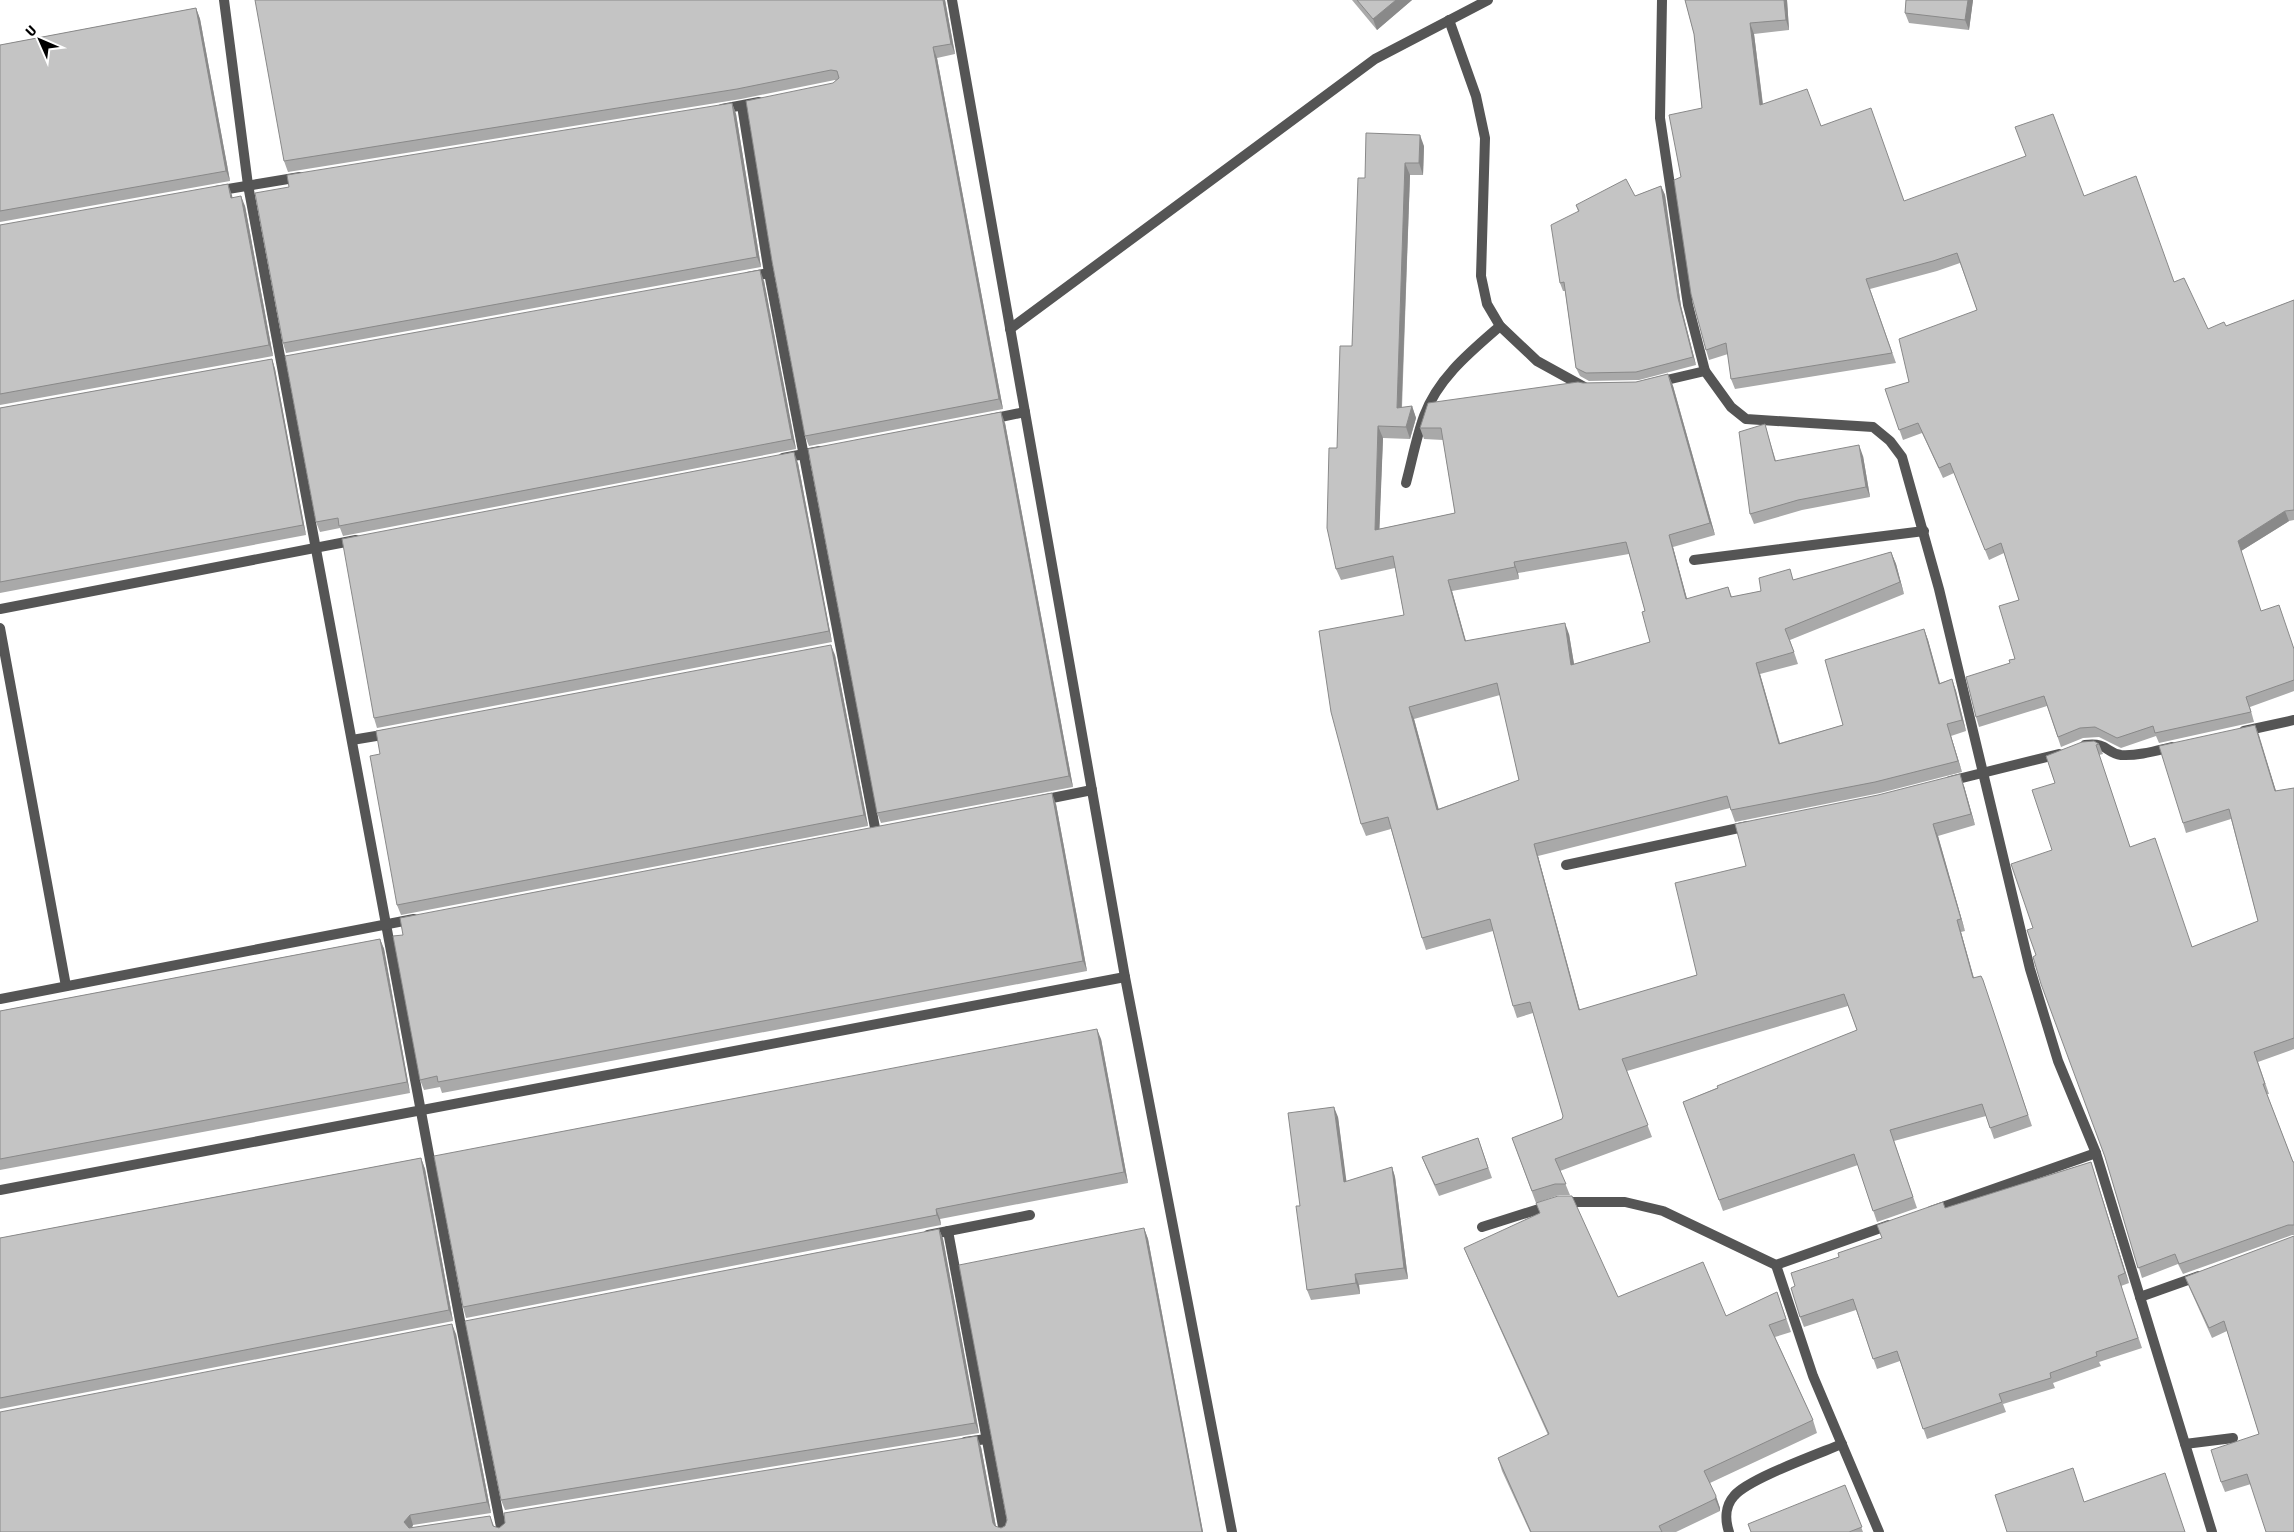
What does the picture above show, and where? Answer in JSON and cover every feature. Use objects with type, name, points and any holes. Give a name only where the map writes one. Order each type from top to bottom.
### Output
[{"type":"street","points":[[224,0],[248,185],[461,1326],[502,1532]]},
{"type":"street","points":[[952,0],[1125,977],[1232,1532]]},
{"type":"street","points":[[1010,329],[1375,59],[1488,0]]},
{"type":"street","points":[[1662,0],[1660,118],[1688,305],[1705,371],[1731,407],[1746,419],[1873,427],[1890,440],[1902,457],[1924,531],[1984,773],[2030,970],[2058,1060],[2096,1153],[2212,1532]]},
{"type":"street","points":[[1449,20],[1476,96],[1485,138],[1481,276],[1487,304],[1500,326],[1537,361],[1587,388],[1596,388]]},
{"type":"street","points":[[713,110],[770,100]]},
{"type":"street","points":[[742,106],[769,273],[804,454],[836,648],[876,833]]},
{"type":"street","points":[[210,192],[306,176]]},
{"type":"street","points":[[740,279],[769,273]]},
{"type":"street","points":[[1406,483],[1425,415],[1447,376],[1467,354],[1500,326]]},
{"type":"street","points":[[1649,384],[1705,371]]},
{"type":"street","points":[[978,422],[1025,412]]},
{"type":"street","points":[[774,460],[833,449]]},
{"type":"street","points":[[1694,560],[1924,531]]},
{"type":"street","points":[[0,609],[365,539]]},
{"type":"street","points":[[0,628],[66,986]]},
{"type":"street","points":[[2229,734],[2294,720]]},
{"type":"street","points":[[352,740],[401,731]]},
{"type":"street","points":[[1937,784],[2099,744],[2119,755],[2136,755],[2183,744]]},
{"type":"street","points":[[1036,801],[1092,790]]},
{"type":"street","points":[[1566,865],[1758,824]]},
{"type":"street","points":[[0,999],[425,917]]},
{"type":"street","points":[[0,1190],[1125,977]]},
{"type":"street","points":[[1917,1216],[2096,1153]]},
{"type":"street","points":[[1482,1227],[1562,1202],[1625,1202],[1663,1212],[1776,1265],[1898,1222]]},
{"type":"street","points":[[919,1237],[1030,1215]]},
{"type":"street","points":[[948,1231],[1004,1532]]},
{"type":"street","points":[[1776,1265],[1813,1376],[1879,1532]]},
{"type":"street","points":[[2140,1297],[2213,1271]]},
{"type":"street","points":[[2185,1444],[2233,1438]]},
{"type":"street","points":[[957,1444],[986,1439]]},
{"type":"street","points":[[1729,1532],[1726,1522],[1727,1508],[1734,1495],[1750,1484],[1842,1444]]},
{"type":"building","points":[[255,0],[943,0],[951,44],[933,47],[999,399],[805,436],[772,261],[746,101],[833,83],[839,78],[837,71],[831,70],[737,89],[284,161]]},
{"type":"building","points":[[1357,0],[1396,0],[1373,19]]},
{"type":"building","points":[[1685,0],[1784,0],[1786,20],[1750,23],[1760,105],[1807,89],[1821,126],[1871,108],[1904,201],[2026,156],[2015,127],[2053,114],[2084,196],[2136,176],[2174,282],[2184,278],[2208,329],[2224,322],[2226,326],[2294,300],[2294,510],[2285,511],[2238,541],[2261,611],[2279,605],[2294,649],[2294,680],[2246,697],[2251,712],[2155,733],[2153,726],[2117,738],[2095,727],[2080,728],[2058,737],[2044,696],[1976,717],[1966,677],[2010,663],[2009,660],[2015,659],[1999,606],[2019,600],[2001,543],[1985,550],[1950,463],[1939,468],[1918,423],[1899,430],[1885,389],[1909,382],[1899,339],[1977,310],[1957,253],[1866,279],[1892,353],[1731,379],[1726,343],[1706,350],[1691,294],[1674,180],[1681,177],[1669,115],[1702,108],[1694,34]]},
{"type":"building","points":[[1906,0],[1968,0],[1965,20],[1905,13]]},
{"type":"building","points":[[196,8],[226,171],[0,211],[0,45]]},
{"type":"building","points":[[732,103],[757,257],[283,343],[255,193],[289,187],[287,175]]},
{"type":"building","points":[[1366,133],[1420,135],[1419,163],[1405,163],[1397,408],[1412,406],[1406,427],[1378,426],[1375,530],[1455,513],[1441,428],[1420,428],[1428,403],[1578,382],[1636,382],[1668,374],[1710,523],[1669,535],[1686,599],[1728,587],[1731,597],[1761,591],[1759,578],[1790,569],[1793,580],[1891,552],[1900,582],[1785,629],[1794,652],[1756,663],[1779,744],[1843,725],[1825,660],[1924,629],[1939,684],[1952,679],[1962,720],[1947,724],[1958,761],[1875,782],[1731,810],[1727,796],[1534,844],[1579,1010],[1697,975],[1675,883],[1746,866],[1735,824],[1878,795],[1960,774],[1971,814],[1933,824],[1961,919],[1957,920],[1973,978],[1981,976],[1983,980],[2028,1115],[1990,1128],[1982,1104],[1890,1130],[1913,1197],[1873,1211],[1854,1154],[1719,1200],[1683,1102],[1718,1088],[1717,1086],[1857,1030],[1844,994],[1622,1059],[1648,1125],[1555,1159],[1566,1184],[1555,1184],[1532,1191],[1512,1138],[1562,1119],[1563,1116],[1530,1002],[1513,1006],[1490,919],[1422,938],[1388,817],[1361,824],[1331,712],[1319,631],[1404,615],[1393,556],[1336,569],[1327,528],[1329,448],[1337,448],[1340,346],[1352,346],[1358,178],[1365,178]],"holes":[[[1626,542],[1645,611],[1642,612],[1650,642],[1571,665],[1565,623],[1465,641],[1448,580],[1515,567],[1514,562]],[[1497,683],[1519,780],[1437,810],[1409,707]]]},
{"type":"building","points":[[1626,179],[1635,196],[1661,186],[1678,298],[1693,357],[1636,372],[1586,373],[1576,368],[1564,282],[1560,283],[1551,225],[1579,211],[1576,205]]},
{"type":"building","points":[[228,184],[231,198],[241,196],[269,345],[0,394],[0,225]]},
{"type":"building","points":[[760,270],[792,439],[339,526],[338,518],[316,522],[285,356]]},
{"type":"building","points":[[272,359],[303,525],[0,582],[0,408]]},
{"type":"building","points":[[1001,412],[1069,776],[877,813],[808,449]]},
{"type":"building","points":[[1765,424],[1775,461],[1859,445],[1866,487],[1798,500],[1750,514],[1739,432]]},
{"type":"building","points":[[794,452],[829,631],[374,718],[342,539]]},
{"type":"building","points":[[831,645],[864,815],[397,905],[370,756],[380,754],[376,731]]},
{"type":"building","points":[[2255,725],[2275,791],[2294,788],[2294,1038],[2254,1052],[2265,1084],[2263,1084],[2294,1162],[2294,1225],[2288,1225],[2179,1264],[2175,1254],[2138,1268],[2105,1157],[2041,984],[2033,957],[2036,955],[2027,930],[2033,928],[2011,864],[2052,850],[2032,790],[2055,783],[2046,756],[2082,742],[2094,741],[2099,744],[2096,745],[2130,847],[2155,838],[2192,947],[2258,921],[2229,809],[2183,823],[2159,746]]},
{"type":"building","points":[[1052,793],[1083,961],[438,1082],[437,1076],[420,1080],[393,936],[403,935],[400,918]]},
{"type":"building","points":[[380,939],[407,1082],[0,1159],[0,1011]]},
{"type":"building","points":[[1097,1029],[1124,1172],[936,1209],[937,1215],[463,1307],[434,1156]]},
{"type":"building","points":[[1334,1107],[1344,1182],[1392,1167],[1404,1268],[1355,1274],[1356,1283],[1307,1290],[1296,1206],[1300,1206],[1288,1113]]},
{"type":"building","points":[[1478,1138],[1488,1168],[1435,1185],[1422,1157]]},
{"type":"building","points":[[421,1158],[449,1310],[0,1398],[0,1238]]},
{"type":"building","points":[[2091,1162],[2125,1273],[2118,1276],[2138,1338],[2096,1352],[2097,1356],[2050,1373],[2051,1378],[1999,1394],[2002,1402],[1923,1429],[1897,1351],[1873,1359],[1853,1299],[1800,1317],[1791,1288],[1795,1286],[1791,1273],[1839,1257],[1838,1253],[1882,1238],[1877,1225],[1943,1202],[1945,1208]]},
{"type":"building","points":[[1558,1196],[1572,1196],[1618,1297],[1703,1262],[1726,1316],[1777,1292],[1786,1319],[1769,1325],[1813,1420],[1704,1471],[1716,1496],[1715,1499],[1659,1526],[1662,1532],[1531,1532],[1498,1458],[1549,1434],[1464,1248],[1540,1213],[1536,1203]]},
{"type":"building","points":[[1144,1228],[1202,1532],[0,1532],[0,1412],[452,1324],[487,1502],[410,1515],[404,1522],[409,1528],[490,1516],[493,1526],[499,1528],[505,1523],[504,1513],[977,1436],[993,1523],[1001,1528],[1005,1526],[1007,1520],[959,1265]]},
{"type":"building","points":[[939,1229],[975,1423],[501,1500],[465,1321]]},
{"type":"building","points":[[2294,1236],[2294,1532],[2266,1532],[2247,1474],[2221,1482],[2211,1450],[2259,1434],[2224,1321],[2209,1328],[2185,1277]]},
{"type":"building","points":[[2073,1468],[2084,1502],[2165,1473],[2185,1532],[2007,1532],[1995,1495]]},
{"type":"building","points":[[1845,1485],[1862,1527],[1849,1532],[1751,1532],[1748,1524]]}]
